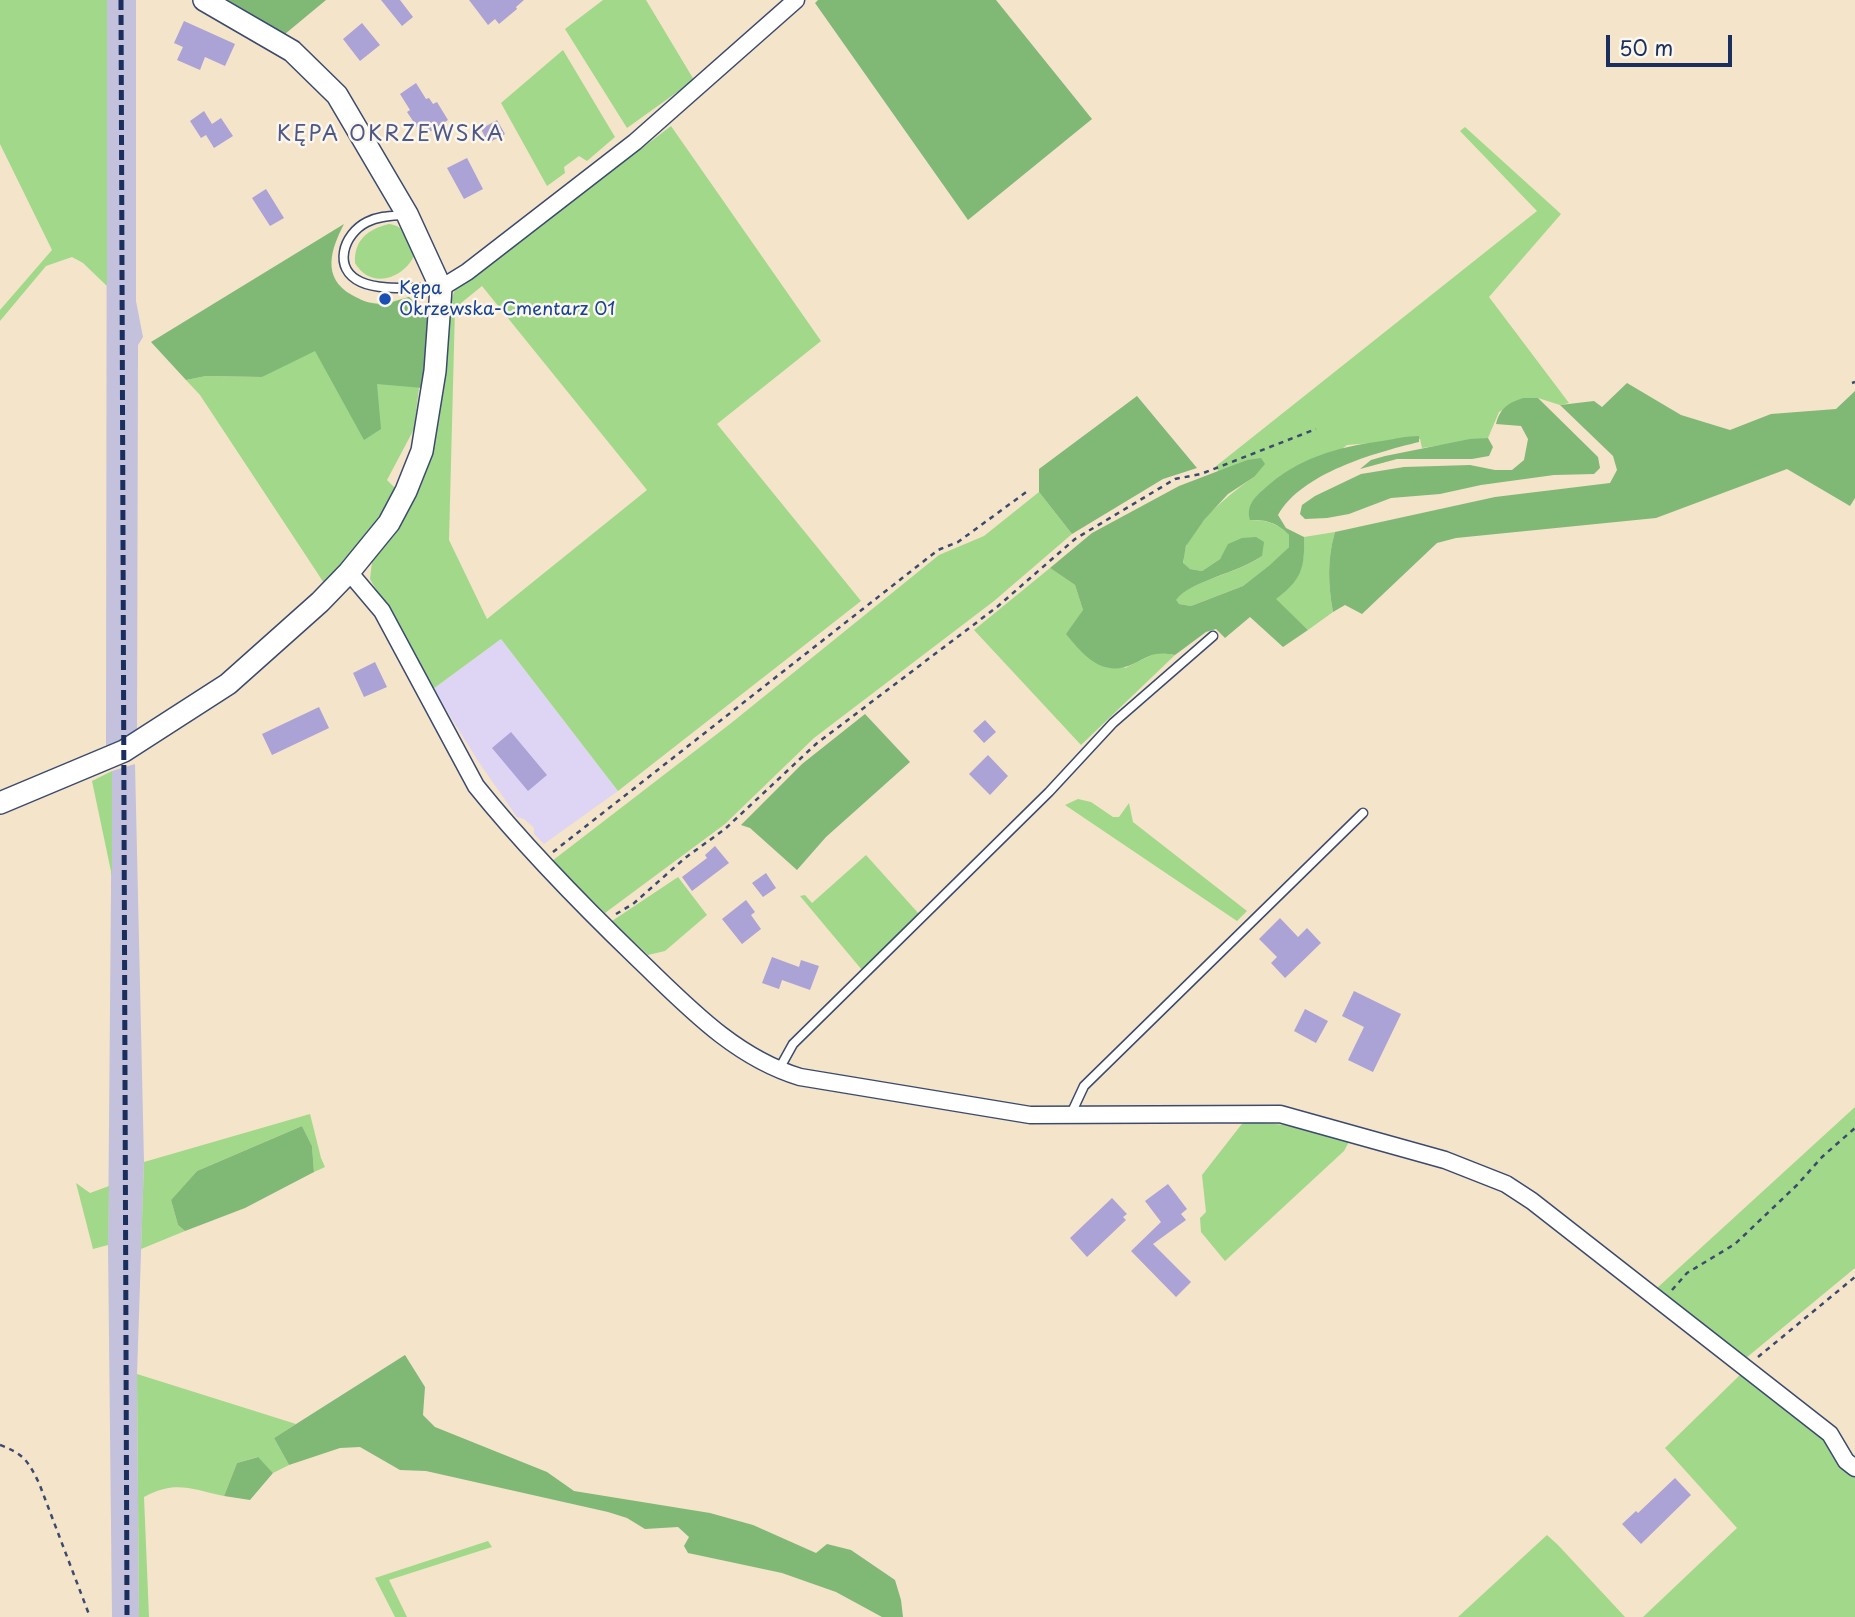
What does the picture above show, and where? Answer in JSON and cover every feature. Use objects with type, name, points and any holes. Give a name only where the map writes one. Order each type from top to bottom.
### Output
[{"type":"street","points":[[0,803],[124,751],[228,684],[320,602],[349,572],[389,523],[406,491],[422,451],[435,372],[441,288],[407,214],[337,95],[292,51],[204,0]]},
{"type":"street","points":[[441,288],[467,272],[631,146],[796,0]]},
{"type":"street","points":[[349,572],[382,611],[476,786],[601,923],[715,1031],[744,1053],[778,1070],[800,1077],[1017,1113],[1070,1116],[1280,1114],[1445,1160],[1506,1184],[1532,1201],[1830,1434],[1846,1461],[1855,1468]]},
{"type":"lane","points":[[407,214],[383,216],[365,223],[350,235],[344,247],[343,260],[346,270],[353,277],[374,286],[441,288]]},
{"type":"lane","points":[[778,1070],[793,1044],[1049,792],[1113,723],[1213,636]]},
{"type":"lane","points":[[1070,1116],[1084,1086],[1363,813]]},
{"type":"path","points":[[601,923],[633,904],[685,858],[725,829],[816,744],[998,607],[1075,538],[1175,479],[1201,474],[1316,429]]},
{"type":"path","points":[[542,860],[938,550],[958,541],[1029,490]]},
{"type":"path","points":[[1660,1303],[1687,1273],[1735,1244],[1855,1128]]},
{"type":"path","points":[[1745,1368],[1855,1277]]},
{"type":"path","points":[[0,1445],[26,1458],[31,1466],[90,1617]]},
{"type":"shaded area","points":[[107,0],[136,0],[136,301],[143,337],[138,345],[137,737],[106,746]]},
{"type":"shaded area","points":[[501,639],[618,791],[544,844],[534,834],[534,828],[524,819],[517,817],[433,689]]},
{"type":"shaded area","points":[[135,764],[144,1162],[137,1374],[139,1617],[112,1617],[108,1245],[112,771]]},
{"type":"green space","points":[[0,0],[107,0],[107,286],[83,263],[72,257],[46,266],[0,321],[0,310],[52,250],[0,144]]},
{"type":"green space","points":[[219,0],[326,0],[285,34]]},
{"type":"green space","points":[[603,0],[646,0],[694,80],[627,128],[565,29]]},
{"type":"green space","points":[[818,0],[996,0],[1092,119],[968,220],[815,3]]},
{"type":"green space","points":[[563,50],[615,137],[587,161],[579,156],[564,167],[565,173],[547,186],[501,103]]},
{"type":"green space","points":[[671,126],[821,341],[717,424],[861,601],[618,791],[501,639],[433,689],[370,579],[372,562],[396,533],[439,421],[448,307],[455,290]],"holes":[[[482,286],[647,490],[487,619],[449,540],[455,308]]]},
{"type":"green space","points":[[1465,127],[1561,214],[1489,297],[1569,403],[1560,405],[1538,398],[1523,398],[1499,412],[1488,438],[1422,448],[1420,439],[1347,445],[1250,520],[1271,523],[1289,535],[1290,546],[1271,565],[1243,586],[1191,606],[1179,604],[1175,600],[1192,587],[1262,556],[1229,544],[1220,559],[1202,571],[1190,569],[1183,564],[1190,538],[1205,518],[1254,477],[1247,460],[1219,472],[1215,467],[1537,211],[1460,131]]},
{"type":"green space","points":[[344,224],[335,243],[332,263],[332,272],[342,288],[359,299],[374,304],[409,297],[430,317],[423,388],[377,384],[381,429],[364,440],[315,351],[262,377],[206,376],[186,380],[151,342]]},
{"type":"green space","points":[[389,224],[403,230],[416,251],[405,268],[397,274],[379,279],[370,277],[355,263],[357,248],[369,232]]},
{"type":"green space","points":[[409,297],[423,388],[419,388],[414,429],[387,480],[397,490],[360,546],[324,583],[200,395],[186,380],[206,376],[262,377],[365,302],[383,304]]},
{"type":"green space","points":[[1627,383],[1681,415],[1730,430],[1771,414],[1836,409],[1855,391],[1855,498],[1850,506],[1787,469],[1656,518],[1456,538],[1437,543],[1362,614],[1345,605],[1333,612],[1329,572],[1335,532],[1495,497],[1610,483],[1617,470],[1613,456],[1560,405],[1594,401],[1602,407]]},
{"type":"green space","points":[[1137,396],[1197,468],[1163,479],[1072,534],[1039,492],[1039,469]]},
{"type":"green space","points":[[1523,398],[1538,398],[1598,457],[1600,468],[1594,474],[1554,475],[1481,485],[1440,494],[1391,498],[1349,514],[1327,518],[1305,519],[1300,514],[1302,505],[1315,496],[1361,474],[1404,467],[1470,465],[1512,470],[1524,460],[1528,439],[1521,426],[1496,424],[1505,407]]},
{"type":"green space","points":[[1419,436],[1419,442],[1381,452],[1321,476],[1289,500],[1278,515],[1286,528],[1304,537],[1304,548],[1300,573],[1291,586],[1276,599],[1308,630],[1283,647],[1250,617],[1225,638],[1216,629],[1206,632],[1175,655],[1157,654],[1122,668],[1112,668],[1087,657],[1066,634],[1083,610],[1075,585],[1050,568],[1092,533],[1179,486],[1247,460],[1261,458],[1265,464],[1254,477],[1228,494],[1204,520],[1186,546],[1183,563],[1190,569],[1202,571],[1220,559],[1228,544],[1242,538],[1256,537],[1264,542],[1262,556],[1203,582],[1176,600],[1179,604],[1191,606],[1243,586],[1289,547],[1289,535],[1280,527],[1250,520],[1249,515],[1254,499],[1277,478],[1304,462],[1334,451]]},
{"type":"green space","points":[[1488,438],[1493,447],[1489,456],[1472,459],[1397,459],[1360,469],[1371,460],[1385,456],[1470,439]]},
{"type":"green space","points":[[1039,492],[1072,534],[994,601],[814,738],[725,824],[605,913],[552,861],[730,724],[939,555],[984,536]]},
{"type":"green space","points":[[1335,532],[1329,572],[1333,612],[1308,630],[1275,599],[1290,586],[1299,573],[1304,537]]},
{"type":"green space","points":[[1050,568],[1075,585],[1083,610],[1125,668],[1158,652],[1175,655],[1081,745],[974,630]]},
{"type":"green space","points":[[865,714],[910,762],[826,837],[797,870],[750,828],[741,825],[802,764]]},
{"type":"green space","points":[[112,771],[112,876],[92,781]]},
{"type":"green space","points":[[1078,799],[1091,802],[1113,817],[1119,817],[1129,803],[1133,822],[1247,911],[1237,921],[1065,805]]},
{"type":"green space","points":[[866,855],[919,914],[862,970],[800,896],[805,895],[812,903]]},
{"type":"green space","points":[[678,877],[707,915],[665,951],[648,955],[612,921]]},
{"type":"green space","points":[[1855,1107],[1855,1268],[1746,1358],[1657,1288]]},
{"type":"green space","points":[[310,1114],[325,1167],[314,1172],[312,1146],[302,1126],[197,1171],[171,1200],[178,1225],[185,1231],[141,1249],[144,1162]]},
{"type":"green space","points":[[1245,1120],[1299,1127],[1350,1140],[1344,1151],[1225,1261],[1201,1232],[1200,1218],[1206,1212],[1202,1175]]},
{"type":"green space","points":[[302,1126],[312,1146],[314,1172],[245,1208],[185,1231],[178,1225],[171,1200],[197,1171]]},
{"type":"green space","points":[[76,1183],[90,1193],[109,1186],[108,1245],[93,1249]]},
{"type":"green space","points":[[405,1355],[425,1387],[423,1415],[435,1427],[547,1472],[574,1491],[710,1513],[753,1525],[816,1553],[827,1544],[851,1550],[895,1580],[903,1617],[882,1617],[836,1592],[782,1573],[688,1553],[684,1546],[689,1537],[678,1527],[645,1529],[627,1518],[608,1512],[426,1471],[400,1470],[360,1447],[340,1448],[289,1465],[274,1438]]},
{"type":"green space","points":[[137,1374],[296,1424],[274,1438],[289,1465],[273,1473],[257,1457],[237,1463],[224,1496],[174,1487],[144,1497],[149,1617],[139,1617]]},
{"type":"green space","points":[[1741,1374],[1821,1437],[1843,1467],[1855,1478],[1855,1617],[1643,1617],[1737,1528],[1665,1448]]},
{"type":"green space","points":[[258,1457],[273,1473],[250,1500],[224,1496],[237,1463]]},
{"type":"green space","points":[[1547,1535],[1625,1617],[1458,1617]]},
{"type":"green space","points":[[488,1541],[492,1547],[389,1580],[407,1617],[395,1617],[375,1578]]},
{"type":"building","points":[[381,0],[400,0],[413,17],[402,26]]},
{"type":"building","points":[[469,0],[524,0],[499,24],[495,19],[488,25]]},
{"type":"building","points":[[184,21],[235,44],[225,66],[205,57],[200,70],[177,60],[183,47],[174,43]]},
{"type":"building","points":[[362,23],[380,45],[360,61],[343,39]]},
{"type":"building","points":[[416,83],[426,99],[429,98],[433,104],[437,102],[448,120],[428,133],[426,130],[421,133],[407,112],[410,110],[400,94]]},
{"type":"building","points":[[204,111],[212,124],[221,118],[233,136],[214,148],[206,135],[201,138],[190,121]]},
{"type":"building","points":[[497,120],[505,134],[488,143],[481,129]]},
{"type":"building","points":[[467,158],[483,189],[464,199],[447,168]]},
{"type":"building","points":[[266,189],[284,218],[270,226],[252,198]]},
{"type":"building","points":[[375,662],[387,687],[364,697],[353,673]]},
{"type":"building","points":[[319,707],[329,728],[272,755],[262,734]]},
{"type":"building","points":[[985,720],[996,732],[984,743],[973,731]]},
{"type":"building","points":[[511,732],[547,775],[528,791],[492,748]]},
{"type":"building","points":[[988,755],[1008,776],[990,795],[969,774]]},
{"type":"building","points":[[715,846],[729,863],[692,891],[682,877],[707,858],[705,855]]},
{"type":"building","points":[[766,873],[776,888],[763,897],[752,883]]},
{"type":"building","points":[[746,900],[755,912],[751,915],[761,929],[742,944],[722,919]]},
{"type":"building","points":[[1280,918],[1298,937],[1307,928],[1321,943],[1285,978],[1271,963],[1277,957],[1259,939]]},
{"type":"building","points":[[772,957],[799,967],[801,960],[819,966],[810,990],[782,980],[779,989],[762,983]]},
{"type":"building","points":[[1354,991],[1401,1014],[1373,1072],[1348,1060],[1364,1027],[1342,1016]]},
{"type":"building","points":[[1305,1009],[1328,1021],[1316,1043],[1294,1031]]},
{"type":"building","points":[[1168,1184],[1187,1209],[1181,1214],[1186,1220],[1153,1244],[1191,1282],[1176,1297],[1131,1251],[1161,1222],[1145,1201]]},
{"type":"building","points":[[1112,1198],[1127,1214],[1123,1217],[1126,1220],[1087,1257],[1070,1238]]},
{"type":"building","points":[[1675,1478],[1691,1495],[1641,1544],[1622,1524],[1636,1511],[1638,1513]]},
{"type":"railway","points":[[121,0],[127,1617]]},
{"type":"place","name":"Kępa Okrzewska-Cmentarz 01","points":[[385,299]]},
{"type":"district","name":"KĘPA OKRZEWSKA","points":[[391,135]]}]
